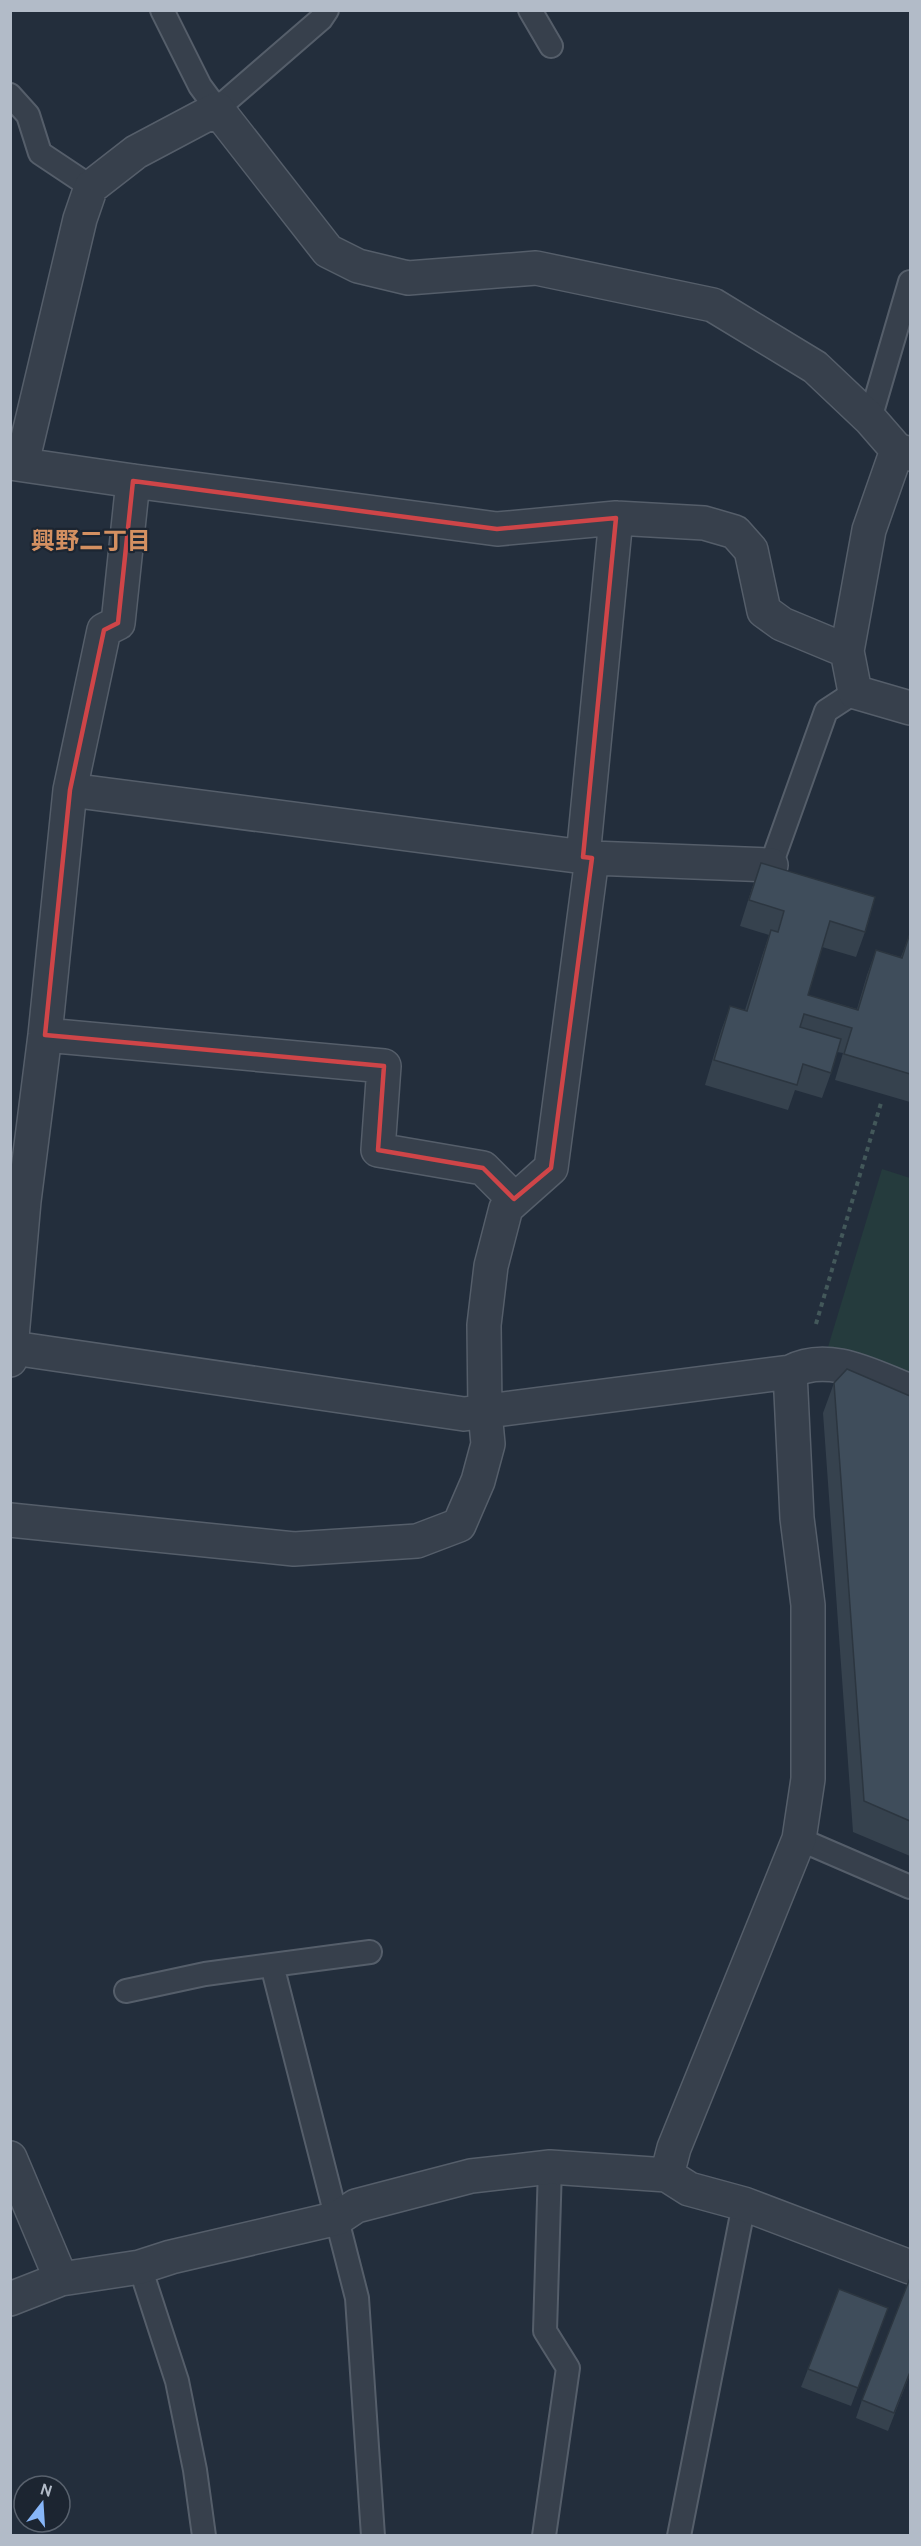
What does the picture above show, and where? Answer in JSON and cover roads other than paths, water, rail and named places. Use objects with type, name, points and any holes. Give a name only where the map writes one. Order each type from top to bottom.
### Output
[{"type":"street","points":[[847,651],[782,624],[764,611],[752,550],[735,532],[704,523],[616,518],[497,529],[133,481],[16,463],[80,219],[91,187],[136,152],[216,109],[328,251],[358,266],[408,278],[536,268],[713,305],[816,367],[904,452],[869,530],[847,651],[855,692],[910,708]]},
{"type":"street","points":[[133,481],[118,623],[104,630],[70,790],[45,1035],[24,1201],[12,1354],[464,1414],[797,1368],[849,1367],[910,1391]]},
{"type":"street","points":[[10,1520],[294,1549],[417,1541],[459,1525],[478,1481],[488,1444],[485,1412],[484,1325],[492,1266],[506,1208],[551,1168],[587,857],[616,518]]},
{"type":"street","points":[[70,790],[587,857],[771,865]]},
{"type":"street","points":[[45,1035],[384,1066],[378,1150],[483,1168],[514,1199]]},
{"type":"street","points":[[667,2175],[674,2148],[799,1839],[808,1779],[808,1605],[797,1518],[797,1368]]},
{"type":"street","points":[[10,2158],[61,2279]]},
{"type":"street","points":[[10,2299],[61,2279],[140,2267],[171,2257],[338,2218],[356,2206],[471,2176],[550,2167],[667,2175],[689,2189],[744,2204],[910,2267]]},
{"type":"lane","points":[[162,10],[200,86],[216,109],[321,19],[327,10]]},
{"type":"lane","points":[[530,10],[551,46]]},
{"type":"lane","points":[[10,95],[28,115],[40,153],[91,187]]},
{"type":"lane","points":[[870,419],[910,282]]},
{"type":"lane","points":[[771,865],[826,711],[855,692]]},
{"type":"lane","points":[[799,1839],[910,1887]]},
{"type":"lane","points":[[126,1991],[205,1974],[370,1952]]},
{"type":"lane","points":[[272,1965],[357,2298],[373,2535]]},
{"type":"lane","points":[[543,2535],[568,2368],[545,2331],[550,2167]]},
{"type":"lane","points":[[679,2535],[744,2204]]},
{"type":"lane","points":[[140,2267],[177,2380],[195,2470],[204,2535]]},
{"type":"district","name":"興野二丁目","points":[[91,541]]}]
